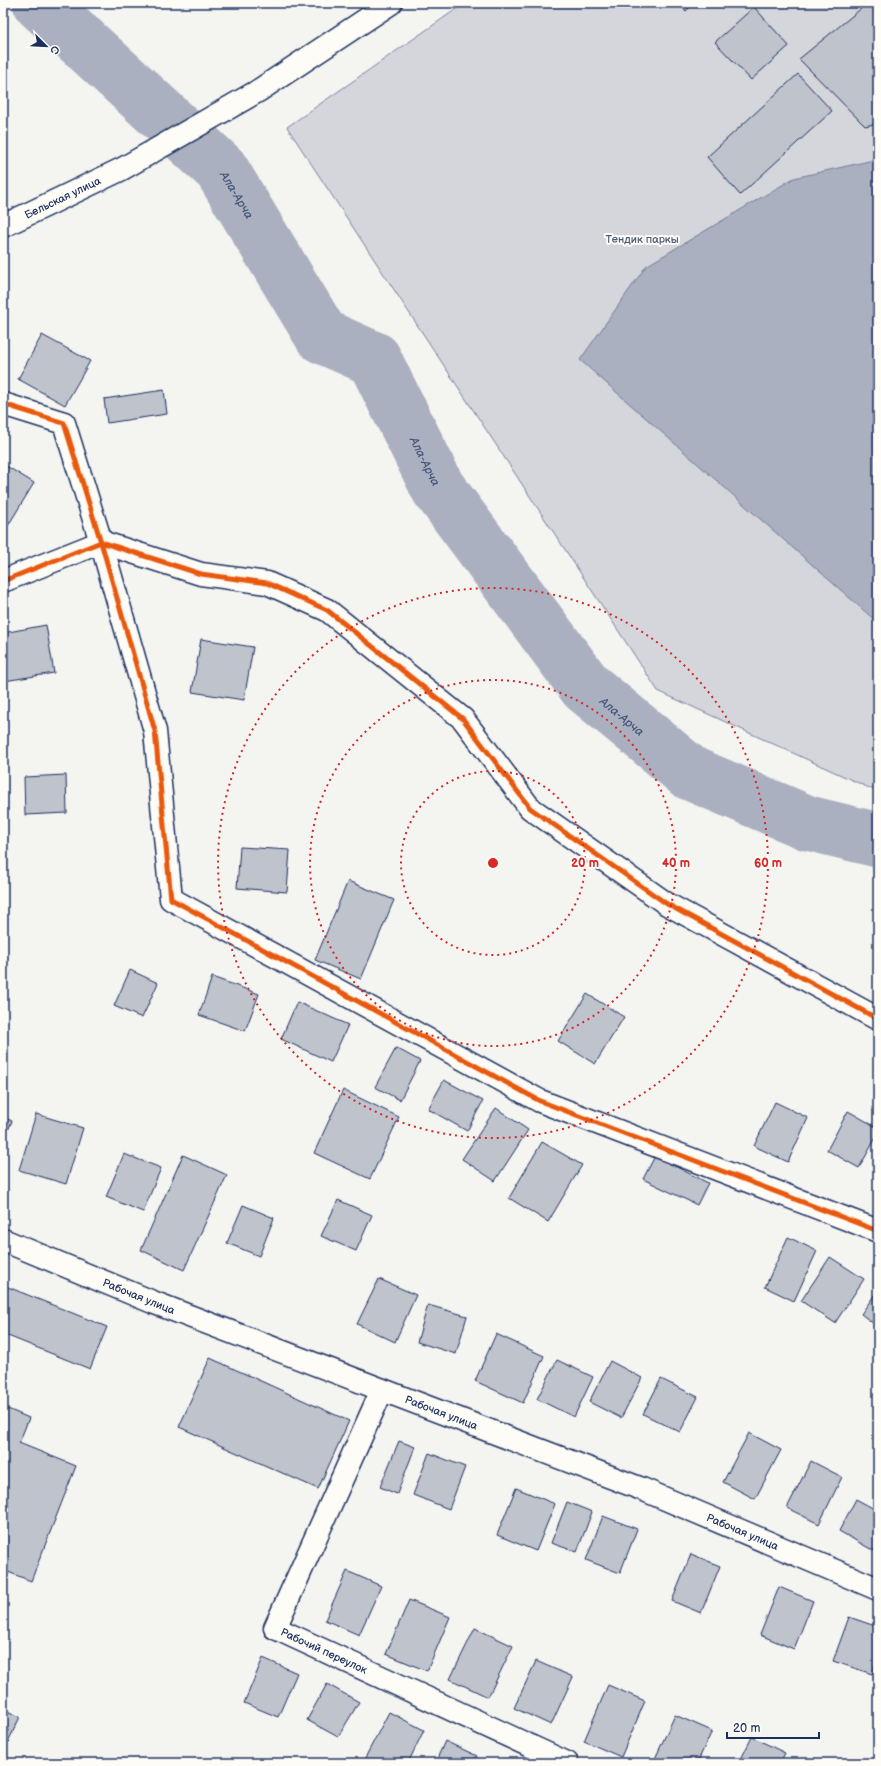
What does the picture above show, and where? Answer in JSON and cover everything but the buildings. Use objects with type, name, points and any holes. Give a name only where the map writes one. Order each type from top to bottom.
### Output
[{"type":"street","name":"Бельская улица","points":[[6,220],[122,169],[258,91],[391,3]]},
{"type":"street","points":[[3,404],[64,423],[101,542],[155,731],[171,899],[540,1102],[878,1231]]},
{"type":"street","points":[[3,581],[9,577],[101,542],[201,574],[267,583],[327,610],[463,719],[530,808],[667,904],[878,1019]]},
{"type":"street","name":"Рабочая улица","points":[[3,1240],[155,1303],[642,1489],[878,1589]]},
{"type":"street","name":"Рабочий переулок","points":[[382,1390],[275,1628],[567,1763]]},
{"type":"green space","name":"Тендик паркы","points":[[465,3],[878,3],[878,792],[658,691],[287,127]]},
{"type":"water","points":[[878,159],[878,623],[580,360],[646,266],[794,178]]},
{"type":"waterway","name":"Ала-Арча","points":[[40,3],[221,169],[322,336],[374,359],[438,488],[586,687],[690,773],[808,823],[878,840]]},
{"type":"cycle path","points":[[3,404],[64,423],[101,542],[155,731],[171,899],[540,1101],[878,1231]]},
{"type":"cycle path","points":[[3,581],[101,542],[201,574],[267,583],[327,610],[463,719],[530,808],[667,904],[878,1019]]}]
